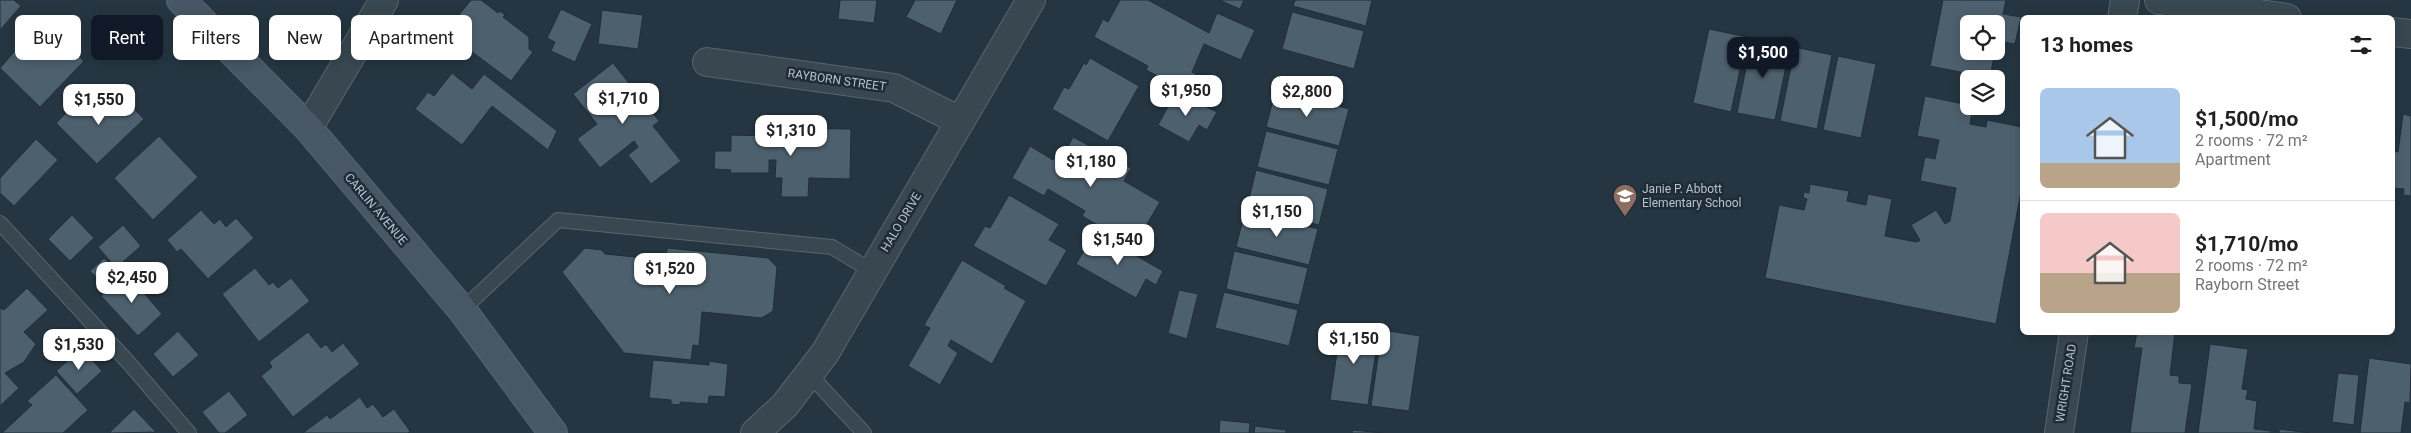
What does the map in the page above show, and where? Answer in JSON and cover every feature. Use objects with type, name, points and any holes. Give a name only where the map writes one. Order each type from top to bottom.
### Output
[{"type":"street","name":"CARLIN AVENUE","points":[[182,0],[308,128],[462,310],[553,433]]},
{"type":"street","points":[[308,128],[384,0]]},
{"type":"street","name":"HALO DRIVE","points":[[755,433],[785,405],[810,375],[825,353],[1031,0]]},
{"type":"street","points":[[2122,15],[2125,0]]},
{"type":"street","points":[[2159,0],[2266,15]]},
{"type":"street","points":[[2395,32],[2411,34]]},
{"type":"street","name":"RAYBORN STREET","points":[[707,62],[894,88],[960,121]]},
{"type":"street","name":"WRIGHT ROAD","points":[[2059,433],[2074,335]]},
{"type":"lane","points":[[462,310],[558,220],[832,247],[872,271]]},
{"type":"lane","points":[[0,223],[128,362],[189,433]]},
{"type":"lane","points":[[810,375],[864,433]]},
{"type":"building","points":[[0,0],[14,0],[21,6],[0,30]]},
{"type":"building","points":[[471,0],[481,0],[498,13],[500,11],[505,15],[503,17],[529,37],[529,49],[533,52],[511,81],[472,52],[472,15],[459,15]]},
{"type":"building","points":[[840,0],[877,0],[874,23],[838,19]]},
{"type":"building","points":[[915,0],[957,0],[941,34],[906,17]]},
{"type":"building","points":[[1120,0],[1148,0],[1209,33],[1217,13],[1255,30],[1241,60],[1204,44],[1192,72],[1199,76],[1190,91],[1146,70],[1148,66],[1094,37],[1103,19],[1108,22]]},
{"type":"building","points":[[1219,0],[1244,0],[1240,9]]},
{"type":"building","points":[[1295,0],[1372,0],[1366,26],[1293,6]]},
{"type":"building","points":[[1943,0],[2006,0],[2003,14],[2020,17],[2015,44],[2005,42],[2005,15],[1960,15],[1960,60],[1993,60],[1991,70],[1960,70],[1960,72],[1930,66]]},
{"type":"building","points":[[561,9],[592,24],[575,62],[551,51],[555,42],[547,38]]},
{"type":"building","points":[[602,10],[643,15],[638,49],[598,44]]},
{"type":"building","points":[[1292,12],[1364,31],[1354,69],[1282,49]]},
{"type":"building","points":[[1709,29],[1747,37],[1731,112],[1693,103]]},
{"type":"building","points":[[1752,38],[1790,46],[1775,120],[1737,113]]},
{"type":"building","points":[[1795,47],[1832,55],[1817,129],[1780,121]]},
{"type":"building","points":[[15,51],[15,60],[81,60],[81,58],[84,61],[40,107],[0,68]]},
{"type":"building","points":[[1838,56],[1876,64],[1861,138],[1823,130]]},
{"type":"building","points":[[1090,58],[1139,86],[1108,141],[1052,109],[1064,87],[1069,89],[1084,63],[1086,65]]},
{"type":"building","points":[[613,63],[659,121],[653,126],[681,161],[651,184],[628,155],[638,147],[634,141],[600,168],[577,139],[597,124],[573,94]]},
{"type":"building","points":[[452,73],[472,89],[484,74],[557,131],[548,150],[492,106],[462,145],[415,109],[428,92],[434,96]]},
{"type":"building","points":[[1276,89],[1349,109],[1339,146],[1266,127]]},
{"type":"building","points":[[87,92],[107,113],[123,98],[144,119],[97,164],[56,123]]},
{"type":"building","points":[[1176,92],[1217,112],[1207,130],[1199,125],[1189,142],[1158,125]]},
{"type":"building","points":[[1925,96],[1960,103],[1960,115],[1972,115],[1970,124],[1986,127],[1987,120],[2020,127],[2020,198],[1996,324],[1765,278],[1779,205],[1804,210],[1807,199],[1803,198],[1804,192],[1809,193],[1810,184],[1849,191],[1847,201],[1866,205],[1868,194],[1892,199],[1885,236],[1917,242],[1920,240],[1911,225],[1936,210],[1945,224],[1950,221],[1956,188],[1920,181],[1925,157],[1935,159],[1939,140],[1917,136]]},
{"type":"building","points":[[2403,114],[2411,116],[2411,196],[2403,195],[2404,189],[2395,188],[2395,151],[2398,152]]},
{"type":"building","points":[[776,128],[851,129],[850,179],[809,178],[808,197],[781,197],[782,178],[775,178],[776,160],[769,160],[769,173],[730,173],[731,170],[714,169],[715,151],[731,151],[731,135],[776,136]]},
{"type":"building","points":[[1266,131],[1338,149],[1329,185],[1257,167]]},
{"type":"building","points":[[159,136],[198,177],[153,220],[114,178]]},
{"type":"building","points":[[1073,137],[1131,168],[1124,181],[1160,202],[1134,246],[1082,216],[1085,211],[1048,189],[1044,196],[1012,178],[1030,146],[1053,160],[1058,153],[1063,156]]},
{"type":"building","points":[[36,139],[58,160],[14,206],[0,193],[0,178]]},
{"type":"building","points":[[1256,170],[1328,189],[1319,225],[1247,207]]},
{"type":"building","points":[[1009,195],[1059,224],[1049,240],[1067,250],[1046,286],[973,246],[985,226],[990,228]]},
{"type":"building","points":[[201,210],[214,224],[220,219],[226,227],[236,218],[254,238],[208,279],[181,249],[177,252],[167,240]]},
{"type":"building","points":[[1245,211],[1318,229],[1309,265],[1236,247]]},
{"type":"building","points":[[72,215],[94,238],[70,261],[48,239]]},
{"type":"building","points":[[123,225],[141,246],[116,268],[98,247]]},
{"type":"building","points":[[1095,232],[1163,271],[1156,285],[1146,279],[1136,298],[1076,264]]},
{"type":"building","points":[[585,248],[602,250],[605,254],[666,260],[667,248],[768,258],[777,267],[773,311],[762,318],[702,312],[699,346],[693,345],[691,360],[624,353],[562,272]]},
{"type":"building","points":[[1234,251],[1308,268],[1299,305],[1226,289]]},
{"type":"building","points":[[104,258],[116,271],[101,283],[90,271]]},
{"type":"building","points":[[962,260],[1006,286],[1004,288],[1026,301],[992,364],[951,340],[948,346],[958,353],[940,385],[908,366],[930,328],[924,325]]},
{"type":"building","points":[[255,268],[269,285],[273,282],[278,288],[291,278],[310,301],[259,342],[222,294]]},
{"type":"building","points":[[126,272],[162,314],[138,336],[101,296]]},
{"type":"building","points":[[27,288],[48,310],[24,332],[36,344],[24,362],[5,373],[19,388],[0,406],[0,308],[4,310]]},
{"type":"building","points":[[1179,290],[1198,294],[1187,339],[1168,333]]},
{"type":"building","points":[[1224,292],[1298,310],[1289,346],[1215,328]]},
{"type":"building","points":[[1341,325],[1379,331],[1368,405],[1330,400]]},
{"type":"building","points":[[1382,330],[1420,336],[1409,411],[1371,406]]},
{"type":"building","points":[[178,331],[199,355],[173,377],[153,354]]},
{"type":"building","points":[[308,332],[321,348],[326,344],[332,352],[343,343],[360,364],[293,417],[261,376],[272,367],[269,362]]},
{"type":"building","points":[[2136,335],[2175,335],[2170,375],[2179,376],[2179,383],[2192,384],[2185,433],[2130,433],[2142,348],[2134,348]]},
{"type":"building","points":[[2210,344],[2248,349],[2242,389],[2248,390],[2246,399],[2257,401],[2254,429],[2271,431],[2270,433],[2198,433]]},
{"type":"building","points":[[82,348],[102,371],[77,394],[56,371]]},
{"type":"building","points":[[2369,358],[2411,364],[2410,403],[2405,402],[2401,433],[2360,433]]},
{"type":"building","points":[[653,360],[709,365],[709,361],[728,364],[725,397],[709,396],[708,404],[680,402],[680,405],[671,404],[671,400],[649,398]]},
{"type":"building","points":[[2338,373],[2359,375],[2354,425],[2332,422]]},
{"type":"building","points":[[56,375],[88,410],[63,433],[2,433],[32,405],[27,401]]},
{"type":"building","points":[[229,391],[248,415],[225,433],[219,433],[202,412]]},
{"type":"building","points":[[360,397],[367,408],[373,404],[383,417],[394,409],[410,431],[408,433],[303,433],[327,415],[330,419]]},
{"type":"building","points":[[134,409],[156,432],[110,432]]},
{"type":"building","points":[[1220,420],[1250,423],[1249,433],[1219,433]]},
{"type":"building","points":[[1255,426],[1286,430],[1286,433],[1254,433]]},
{"type":"building","points":[[2279,429],[2310,433],[2279,433]]},
{"type":"building","points":[[1353,430],[1383,433],[1352,433]]},
{"type":"place","name":"Janie P. Abbott Elementary School","points":[[1625,217]]}]
